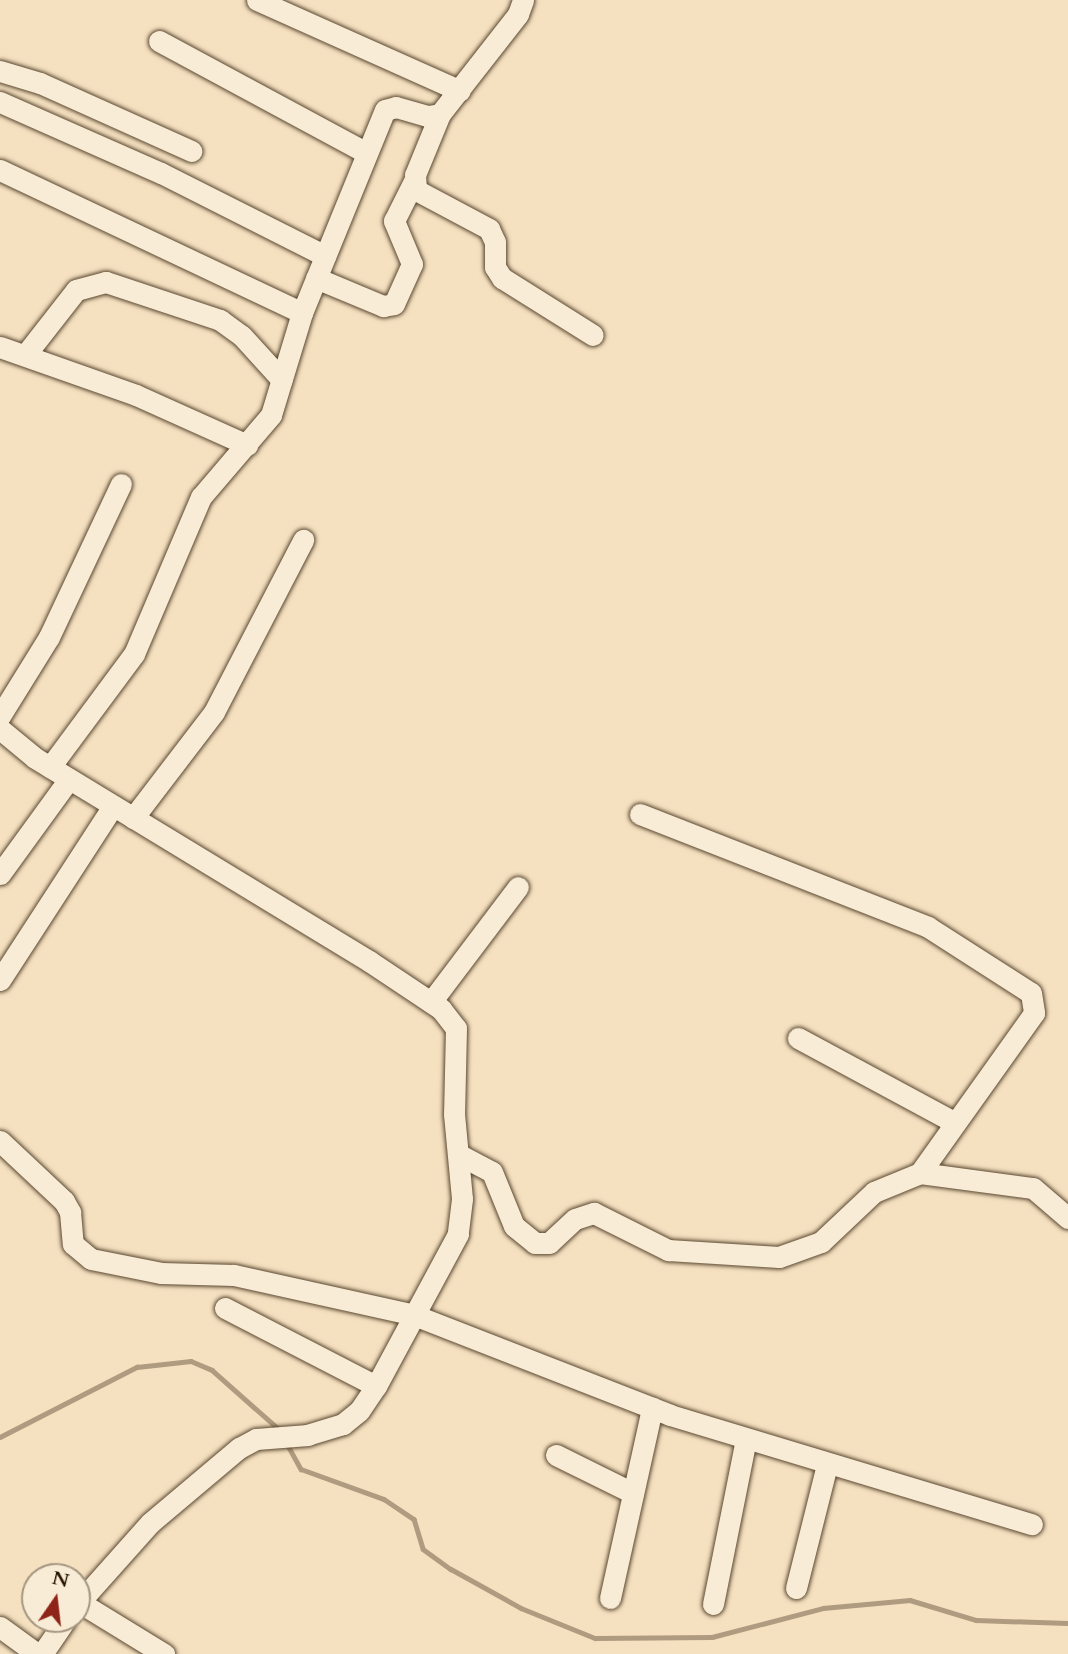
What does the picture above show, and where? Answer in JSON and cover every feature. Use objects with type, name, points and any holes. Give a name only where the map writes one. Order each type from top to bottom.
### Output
[{"type":"street","points":[[257,0],[460,91]]},
{"type":"street","points":[[316,278],[383,306],[394,304],[412,264],[394,221],[414,181],[440,114],[518,14],[523,0]]},
{"type":"street","points":[[159,41],[367,153]]},
{"type":"street","points":[[0,71],[40,83],[191,151]]},
{"type":"street","points":[[0,102],[161,173],[325,256]]},
{"type":"street","points":[[50,767],[134,654],[201,497],[271,415],[302,313],[367,153],[390,107],[428,116],[440,114]]},
{"type":"street","points":[[0,170],[302,313]]},
{"type":"street","points":[[414,181],[423,194],[489,229],[495,242],[495,267],[502,278],[593,335]]},
{"type":"street","points":[[26,354],[76,289],[106,282],[220,320],[242,336],[282,380]]},
{"type":"street","points":[[0,347],[136,395],[247,445]]},
{"type":"street","points":[[0,716],[49,637],[121,484]]},
{"type":"street","points":[[133,818],[214,712],[303,540]]},
{"type":"street","points":[[0,729],[69,779],[305,919],[431,1002],[452,1018],[456,1028],[454,1114],[462,1199],[458,1234],[376,1386],[359,1412],[343,1424],[308,1435],[256,1439],[223,1461],[150,1523],[91,1590]]},
{"type":"street","points":[[0,874],[69,779]]},
{"type":"street","points":[[0,980],[113,806]]},
{"type":"street","points":[[640,814],[928,926],[1023,985],[1031,993],[1034,1013],[920,1173]]},
{"type":"street","points":[[431,1002],[518,887]]},
{"type":"street","points":[[798,1038],[954,1122]]},
{"type":"street","points":[[0,1141],[64,1201],[70,1212],[73,1244],[91,1259],[160,1273],[234,1275],[414,1315],[652,1408],[827,1465],[1032,1524]]},
{"type":"street","points":[[458,1154],[492,1172],[514,1226],[535,1242],[549,1242],[575,1219],[594,1213],[668,1250],[751,1258],[807,1250],[874,1192],[920,1173],[1033,1188],[1068,1218]]},
{"type":"street","points":[[226,1308],[376,1386]]},
{"type":"street","points":[[610,1598],[652,1408]]},
{"type":"street","points":[[713,1604],[746,1439]]},
{"type":"street","points":[[556,1455],[633,1493]]},
{"type":"street","points":[[796,1588],[827,1465]]},
{"type":"street","points":[[91,1619],[137,1647],[164,1654]]},
{"type":"street","points":[[0,1627],[40,1654],[56,1633]]},
{"type":"waterway","points":[[0,1437],[137,1367],[191,1361],[212,1370],[281,1431]]},
{"type":"waterway","points":[[286,1442],[301,1469],[384,1499],[414,1519],[423,1549],[451,1569],[521,1608],[595,1638],[712,1637],[823,1608],[910,1600],[976,1620],[1068,1623]]}]
